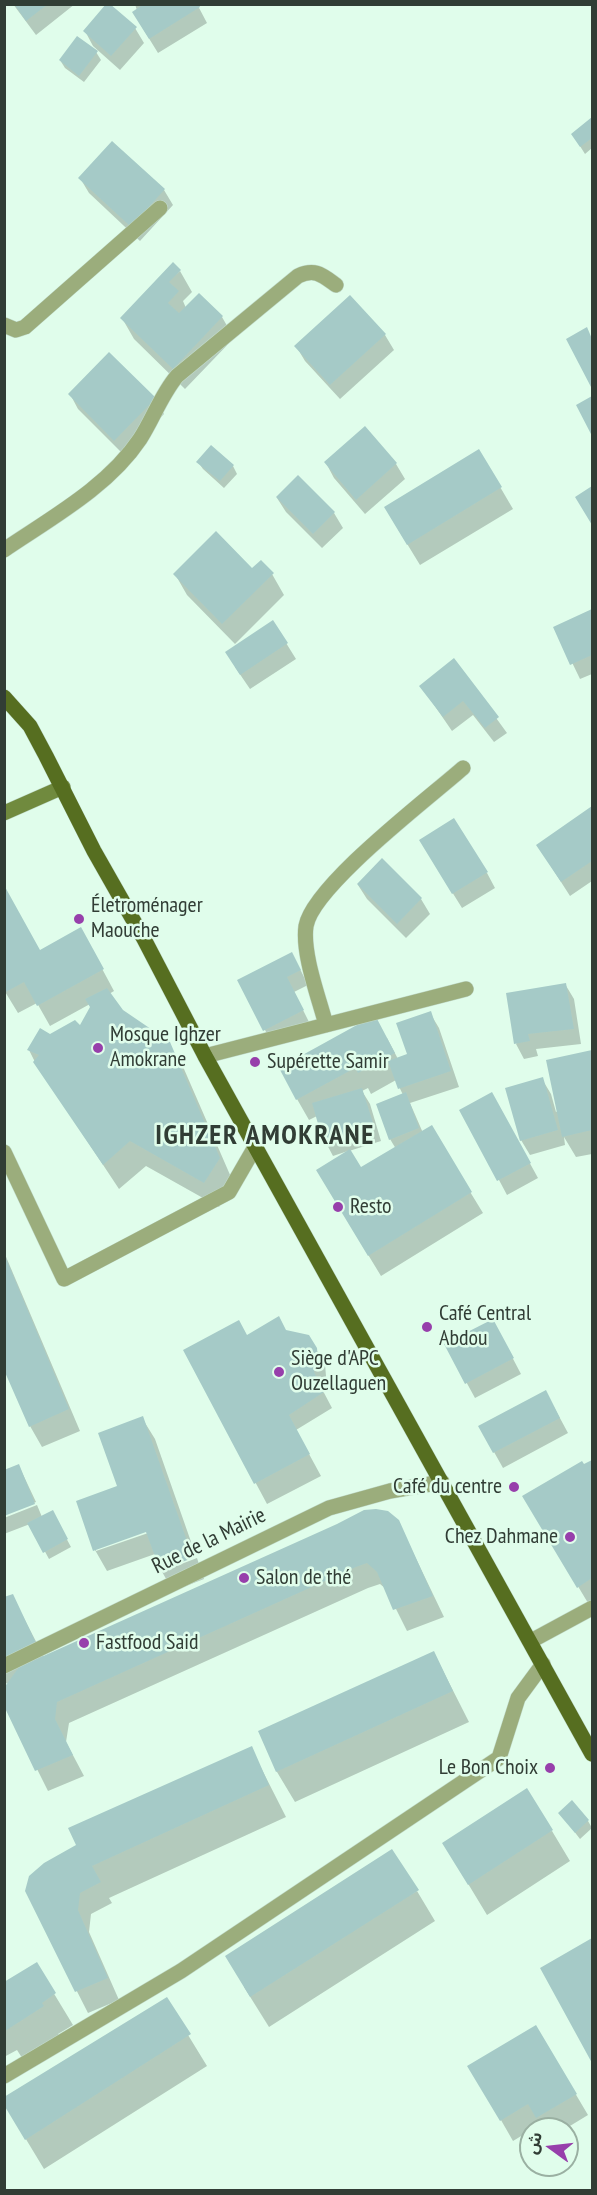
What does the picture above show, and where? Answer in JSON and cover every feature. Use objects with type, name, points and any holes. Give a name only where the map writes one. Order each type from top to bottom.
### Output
[{"type":"main road","points":[[4,697],[30,726],[94,851],[144,939],[205,1056],[592,1754]]},
{"type":"main road","points":[[4,813],[63,787]]},
{"type":"street","points":[[4,325],[16,330],[25,327],[160,208]]},
{"type":"street","points":[[4,550],[72,503],[118,466],[139,440],[177,376],[298,276],[308,272],[319,272],[336,285]]},
{"type":"street","points":[[326,1025],[308,953],[306,928],[311,911],[330,884],[463,768]]},
{"type":"street","points":[[205,1056],[466,989]]},
{"type":"street","points":[[4,1152],[64,1279],[229,1192],[255,1147]]},
{"type":"street","name":"Rue de la Mairie","points":[[4,1666],[329,1508],[390,1491],[442,1482]]},
{"type":"street","points":[[531,1641],[592,1608]]},
{"type":"street","points":[[4,2076],[181,1971],[499,1758],[518,1698],[543,1664]]},
{"type":"building","points":[[14,4],[48,4],[26,21]]},
{"type":"building","points":[[106,4],[110,4],[137,27],[111,56],[83,31]]},
{"type":"building","points":[[144,4],[199,4],[200,7],[149,39],[132,12]]},
{"type":"building","points":[[77,36],[98,51],[79,76],[59,60]]},
{"type":"building","points":[[592,117],[592,138],[580,147],[571,134]]},
{"type":"building","points":[[112,141],[165,189],[131,227],[78,178]]},
{"type":"building","points":[[173,262],[181,270],[169,282],[179,291],[168,303],[179,313],[199,293],[223,316],[173,369],[120,318]]},
{"type":"building","points":[[350,295],[386,334],[330,385],[294,346]]},
{"type":"building","points":[[587,327],[592,339],[591,387],[566,339]]},
{"type":"building","points":[[109,352],[156,398],[114,441],[68,394]]},
{"type":"building","points":[[592,396],[592,436],[576,405]]},
{"type":"building","points":[[365,426],[397,463],[356,500],[324,462]]},
{"type":"building","points":[[211,445],[234,465],[220,481],[196,462]]},
{"type":"building","points":[[479,449],[502,487],[407,545],[384,507]]},
{"type":"building","points":[[298,475],[335,512],[313,534],[276,497]]},
{"type":"building","points":[[592,486],[592,525],[575,497]]},
{"type":"building","points":[[216,531],[252,568],[261,560],[274,573],[222,624],[173,574]]},
{"type":"building","points":[[592,609],[592,655],[570,665],[553,627]]},
{"type":"building","points":[[273,620],[288,643],[240,675],[225,652]]},
{"type":"building","points":[[454,658],[499,717],[485,728],[463,701],[443,717],[419,686]]},
{"type":"building","points":[[592,806],[592,861],[561,882],[536,845]]},
{"type":"building","points":[[454,818],[488,872],[452,894],[419,840]]},
{"type":"building","points":[[382,858],[422,898],[397,924],[357,884]]},
{"type":"building","points":[[4,885],[40,950],[81,927],[104,969],[37,1006],[24,982],[4,993]]},
{"type":"building","points":[[292,952],[301,970],[287,977],[304,1010],[263,1031],[237,980]]},
{"type":"building","points":[[566,983],[574,1029],[528,1034],[530,1041],[514,1044],[506,993]]},
{"type":"building","points":[[107,988],[123,1010],[170,1042],[220,1158],[204,1183],[130,1141],[103,1165],[33,1062],[39,1055],[27,1050],[40,1028],[50,1034],[75,1020],[80,1025],[90,1007],[85,999]]},
{"type":"building","points":[[431,1011],[451,1071],[398,1089],[388,1061],[407,1054],[396,1023]]},
{"type":"building","points":[[375,1015],[395,1053],[358,1073],[355,1068],[296,1100],[279,1068]]},
{"type":"building","points":[[592,1050],[592,1130],[562,1137],[546,1060]]},
{"type":"building","points":[[543,1077],[558,1130],[520,1141],[505,1088]]},
{"type":"building","points":[[362,1088],[374,1126],[323,1141],[312,1103]]},
{"type":"building","points":[[406,1092],[419,1128],[389,1140],[376,1104]]},
{"type":"building","points":[[492,1092],[531,1163],[497,1181],[459,1110]]},
{"type":"building","points":[[432,1125],[472,1192],[368,1256],[316,1170],[350,1149],[361,1167]]},
{"type":"building","points":[[5,1256],[69,1409],[29,1427],[4,1370]]},
{"type":"building","points":[[279,1316],[286,1330],[309,1335],[317,1348],[318,1360],[314,1372],[324,1392],[289,1415],[310,1454],[254,1484],[183,1350],[239,1320],[247,1335]]},
{"type":"building","points":[[493,1319],[514,1358],[465,1384],[444,1344]]},
{"type":"building","points":[[546,1390],[560,1418],[493,1453],[478,1426]]},
{"type":"building","points":[[143,1416],[193,1558],[160,1570],[146,1532],[93,1551],[76,1501],[117,1486],[98,1433]]},
{"type":"building","name":"Chez Dahmane","points":[[592,1460],[592,1578],[577,1588],[522,1496],[582,1461],[584,1464]]},
{"type":"building","points":[[19,1464],[35,1504],[4,1516],[4,1470]]},
{"type":"building","points":[[53,1510],[68,1539],[43,1553],[27,1523]]},
{"type":"building","points":[[364,1510],[388,1511],[399,1520],[433,1596],[393,1610],[377,1572],[367,1563],[356,1567],[57,1702],[55,1719],[73,1755],[35,1771],[4,1706],[6,1685],[19,1667]]},
{"type":"building","points":[[13,1594],[36,1643],[4,1658],[4,1597]]},
{"type":"building","points":[[434,1651],[453,1691],[276,1772],[258,1731]]},
{"type":"building","points":[[252,1746],[269,1785],[92,1866],[101,1882],[80,1893],[78,1910],[108,1978],[75,1992],[25,1891],[29,1876],[44,1863],[76,1845],[68,1828]]},
{"type":"building","points":[[527,1788],[553,1830],[468,1885],[442,1843]]},
{"type":"building","points":[[572,1800],[589,1820],[575,1833],[558,1813]]},
{"type":"building","points":[[392,1849],[419,1890],[250,1997],[225,1956]]},
{"type":"building","points":[[592,1938],[592,2063],[540,1968]]},
{"type":"building","points":[[37,1962],[56,1993],[42,2003],[44,2006],[5,2031],[4,1982]]},
{"type":"building","points":[[167,1997],[191,2034],[25,2140],[4,2105],[4,2097]]},
{"type":"building","points":[[536,2025],[577,2094],[538,2117],[535,2117],[528,2104],[500,2121],[467,2066]]},
{"type":"place","name":"Életroménager Maouche","points":[[79,919]]},
{"type":"place","name":"Mosque Ighzer Amokrane","points":[[98,1048]]},
{"type":"place","name":"Supérette Samir","points":[[255,1062]]},
{"type":"place","name":"Resto","points":[[338,1207]]},
{"type":"place","name":"Café Central Abdou","points":[[427,1327]]},
{"type":"place","name":"Siège d'APC Ouzellaguen","points":[[279,1372]]},
{"type":"place","name":"Café du centre","points":[[514,1487]]},
{"type":"place","name":"Chez Dahmane","points":[[570,1537]]},
{"type":"place","name":"Salon de thé","points":[[244,1578]]},
{"type":"place","name":"Fastfood Said","points":[[84,1643]]},
{"type":"place","name":"Le Bon Choix","points":[[550,1768]]},
{"type":"district","name":"IGHZER AMOKRANE","points":[[265,1136]]}]
